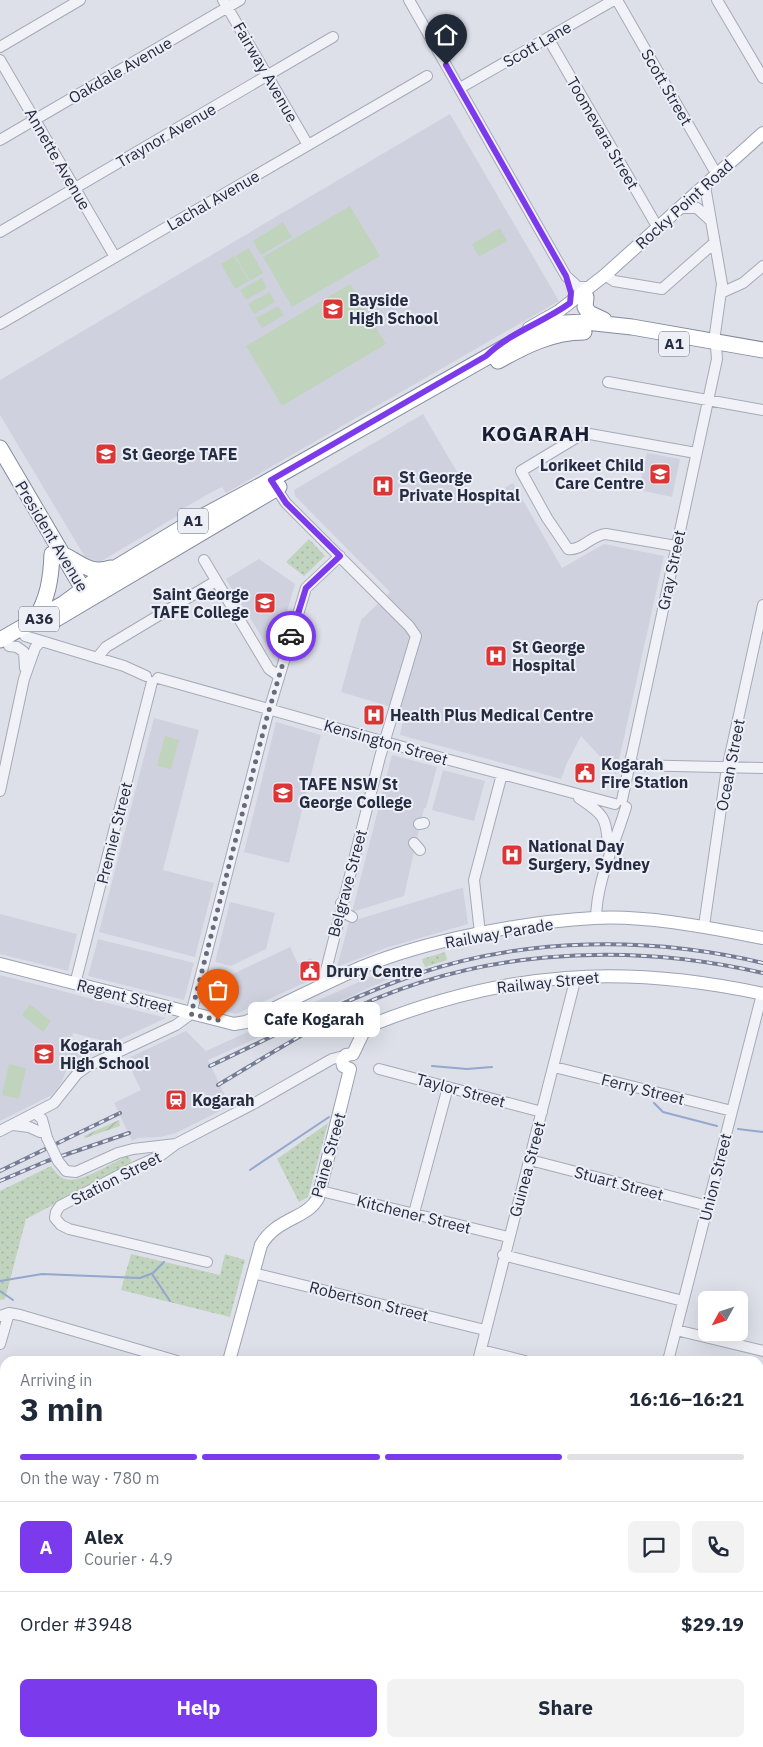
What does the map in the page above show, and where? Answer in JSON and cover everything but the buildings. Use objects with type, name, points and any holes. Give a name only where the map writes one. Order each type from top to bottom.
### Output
[{"type":"highway","points":[[588,292],[585,306],[592,316],[632,327]]},
{"type":"highway","name":"A1","points":[[82,596],[486,356],[533,331],[564,323],[586,322],[632,327],[763,359]]},
{"type":"highway","name":"A1","points":[[82,596],[116,567],[200,517],[273,484],[506,357],[551,337],[571,332],[593,332],[763,350]]},
{"type":"highway","name":"President Avenue","points":[[0,448],[54,540],[59,554]]},
{"type":"highway","name":"President Avenue","points":[[0,464],[59,554],[82,596]]},
{"type":"highway","points":[[34,622],[44,604],[59,554]]},
{"type":"highway","name":"A1","points":[[59,554],[93,571],[116,567]]},
{"type":"highway","name":"A36","points":[[3,646],[34,622],[82,596]]},
{"type":"highway","name":"A36","points":[[3,646],[33,639],[82,596]]},
{"type":"main road","name":"Rocky Point Road","points":[[551,337],[588,292],[605,275],[763,133]]},
{"type":"main road","name":"Rocky Point Road","points":[[486,356],[496,346],[546,319],[588,292]]},
{"type":"main road","name":"Railway Parade","points":[[249,1021],[376,962],[480,933],[596,918],[704,926],[763,938]]},
{"type":"main road","name":"Regent Street","points":[[0,964],[234,1024],[249,1021]]},
{"type":"main road","name":"Railway Street","points":[[348,1061],[362,1034],[369,1027],[424,1006],[484,989],[534,980],[623,975],[677,979],[763,994]]},
{"type":"main road","name":"Paine Street","points":[[230,1356],[258,1253],[268,1234],[281,1223],[313,1205],[321,1191],[348,1061]]},
{"type":"street","points":[[0,47],[80,0]]},
{"type":"street","name":"Oakdale Avenue","points":[[0,140],[226,4],[240,0]]},
{"type":"street","points":[[409,0],[566,276],[571,293],[570,303]]},
{"type":"street","name":"Scott Lane","points":[[460,88],[616,0]]},
{"type":"street","name":"Scott Street","points":[[616,0],[717,175]]},
{"type":"street","points":[[717,0],[763,78]]},
{"type":"street","name":"Fairway Avenue","points":[[226,4],[308,145]]},
{"type":"street","name":"Traynor Avenue","points":[[0,232],[333,37]]},
{"type":"street","name":"Toomevara Street","points":[[548,38],[658,228]]},
{"type":"street","name":"Annette Avenue","points":[[0,60],[115,257]]},
{"type":"street","name":"Lachal Avenue","points":[[0,324],[427,76]]},
{"type":"street","name":"Gray Street","points":[[596,918],[596,900],[630,765],[716,362],[716,346],[723,292],[705,186]]},
{"type":"street","points":[[681,208],[697,208],[710,220]]},
{"type":"street","points":[[605,275],[614,281],[662,289],[714,243]]},
{"type":"street","points":[[723,292],[744,283],[763,266]]},
{"type":"street","points":[[566,276],[578,287],[588,292]]},
{"type":"street","points":[[608,382],[763,410]]},
{"type":"street","points":[[676,546],[606,534],[596,536],[572,549],[521,475],[523,469],[584,433],[696,452]]},
{"type":"street","points":[[0,1131],[36,1114],[60,1099],[74,1078],[84,1069],[176,1025],[191,1014],[269,708],[306,588],[340,556],[286,503],[273,484]]},
{"type":"street","name":"Belgrave Street","points":[[322,986],[341,903],[416,636],[410,626],[340,556]]},
{"type":"street","points":[[204,560],[269,669],[279,676]]},
{"type":"street","points":[[97,658],[106,647],[216,581]]},
{"type":"street","name":"Ocean Street","points":[[704,926],[729,767],[763,605]]},
{"type":"street","points":[[0,792],[24,679],[35,648],[33,639]]},
{"type":"street","name":"Kensington Street","points":[[33,639],[124,666],[151,677],[620,805]]},
{"type":"street","points":[[3,646],[24,652],[24,679]]},
{"type":"street","name":"Premier Street","points":[[75,984],[151,677]]},
{"type":"street","points":[[630,765],[763,768]]},
{"type":"street","points":[[480,933],[474,880],[502,774]]},
{"type":"street","points":[[571,793],[604,817],[607,826],[608,847]]},
{"type":"street","name":"Gray Street","points":[[605,866],[608,847],[620,805]]},
{"type":"street","points":[[341,903],[345,913],[352,917]]},
{"type":"street","name":"Guinea Street","points":[[479,1356],[503,1255],[530,1160],[576,977]]},
{"type":"street","name":"Union Street","points":[[669,1356],[763,994]]},
{"type":"street","name":"Station Street","points":[[207,1262],[69,1229],[57,1221],[56,1212],[60,1206],[170,1150],[176,1144],[255,1103],[332,1059],[348,1061]]},
{"type":"street","name":"Ferry Street","points":[[554,1066],[732,1111]]},
{"type":"street","name":"Taylor Street","points":[[379,1069],[542,1112]]},
{"type":"street","points":[[414,1212],[448,1087]]},
{"type":"street","name":"Station Street","points":[[36,1114],[42,1119],[46,1130],[43,1135],[66,1171],[76,1172],[118,1153],[146,1147],[176,1144]]},
{"type":"street","points":[[12,1125],[29,1126],[43,1135]]},
{"type":"street","points":[[146,1147],[147,1162]]},
{"type":"street","points":[[133,1150],[136,1158],[135,1167]]},
{"type":"street","name":"Stuart Street","points":[[530,1160],[708,1206]]},
{"type":"street","name":"Kitchener Street","points":[[321,1191],[414,1212],[508,1237]]},
{"type":"street","points":[[503,1255],[683,1301]]},
{"type":"street","name":"Robertson Street","points":[[253,1272],[485,1330]]},
{"type":"street","points":[[0,1344],[5,1315],[158,1356]]},
{"type":"street","points":[[676,1330],[763,1351]]},
{"type":"street","points":[[481,1350],[505,1356]]},
{"type":"shaded area","name":"Bayside High School","points":[[450,114],[559,301],[226,493],[222,487],[212,492],[177,512],[179,515],[100,562],[85,557],[0,415],[0,380]]},
{"type":"shaded area","name":"St George Hospital","points":[[423,414],[476,504],[513,483],[562,568],[604,544],[664,556],[616,774],[581,736],[561,779],[400,735],[405,711],[341,692],[361,620],[390,592],[295,496],[294,490]]},
{"type":"shaded area","name":"Lorikeet Child Care Centre","points":[[647,453],[680,459],[672,497],[639,490]]},
{"type":"shaded area","name":"Saint George TAFE College","points":[[259,559],[295,584],[274,657],[226,579]]},
{"type":"shaded area","points":[[154,718],[199,730],[163,870],[214,883],[195,957],[99,932]]},
{"type":"shaded area","name":"TAFE NSW St George College","points":[[276,722],[321,735],[289,863],[244,852]]},
{"type":"shaded area","points":[[392,755],[437,767],[426,808],[424,808],[404,896],[352,912]]},
{"type":"shaded area","points":[[443,770],[485,781],[474,821],[432,810]]},
{"type":"shaded area","points":[[463,888],[468,924],[386,948],[337,967],[349,922]]},
{"type":"shaded area","points":[[230,902],[275,913],[266,949],[231,966],[215,962]]},
{"type":"shaded area","points":[[0,914],[77,934],[68,971],[0,954]]},
{"type":"shaded area","points":[[98,939],[194,963],[184,1000],[88,976]]},
{"type":"shaded area","points":[[290,947],[298,964],[311,958],[313,962],[317,961],[313,979],[236,1014],[205,1006],[213,969],[233,974]]},
{"type":"shaded area","points":[[385,970],[389,979],[208,1060],[230,1106],[176,1133],[161,1137],[138,1138],[132,1141],[114,1103],[141,1090],[126,1059],[186,1031],[206,1051]]},
{"type":"shaded area","name":"Kogarah High School","points":[[0,975],[166,1018],[112,1043],[73,1033],[72,1039],[102,1047],[68,1066],[62,1082],[52,1095],[0,1121]]},
{"type":"green space","points":[[350,206],[380,256],[292,307],[263,257]]},
{"type":"green space","points":[[283,222],[292,237],[261,255],[253,241]]},
{"type":"green space","points":[[500,228],[507,241],[479,257],[472,244]]},
{"type":"green space","points":[[249,248],[263,273],[250,281],[235,256]]},
{"type":"green space","points":[[234,256],[249,281],[235,289],[221,264]]},
{"type":"green space","points":[[262,278],[267,288],[246,300],[240,290]]},
{"type":"green space","points":[[350,284],[386,344],[282,406],[246,346]]},
{"type":"green space","points":[[270,292],[275,302],[254,314],[248,304]]},
{"type":"green space","points":[[278,306],[284,315],[262,328],[256,318]]},
{"type":"green space","points":[[309,539],[325,556],[304,576],[286,562]]},
{"type":"green space","points":[[165,736],[179,740],[171,769],[157,766]]},
{"type":"green space","points":[[619,857],[628,859],[625,871],[617,869]]},
{"type":"green space","points":[[445,952],[447,960],[425,967],[422,959]]},
{"type":"green space","points":[[30,1004],[51,1021],[43,1032],[22,1015]]},
{"type":"green space","points":[[9,1064],[26,1068],[19,1099],[2,1095]]},
{"type":"green space","points":[[119,1120],[120,1126],[85,1138],[84,1136]]},
{"type":"green space","points":[[328,1123],[308,1197],[299,1202],[277,1159]]},
{"type":"green space","points":[[127,1156],[131,1160],[130,1165],[26,1219],[5,1299],[0,1300],[0,1191],[51,1166],[61,1177],[71,1180],[87,1176]]},
{"type":"green space","points":[[131,1254],[220,1275],[225,1254],[245,1260],[230,1317],[121,1290]]},
{"type":"waterway","points":[[432,1066],[467,1069],[492,1067]]},
{"type":"waterway","points":[[654,1103],[663,1112],[717,1126]]},
{"type":"waterway","points":[[250,1170],[329,1117]]},
{"type":"waterway","points":[[738,1129],[763,1132]]},
{"type":"waterway","points":[[0,1281],[42,1274],[140,1278],[153,1273],[164,1262]]},
{"type":"waterway","points":[[152,1274],[170,1301]]},
{"type":"waterway","points":[[0,1291],[13,1300]]},
{"type":"railway","points":[[210,1066],[364,994],[417,974],[459,962],[502,953],[545,947],[589,944],[633,945],[677,948],[763,963]]},
{"type":"railway","points":[[218,1085],[291,1041],[336,1017],[386,995],[438,977],[491,965],[545,958],[600,955],[655,957],[709,963],[763,973]]},
{"type":"railway","points":[[0,1171],[120,1113]]},
{"type":"railway","points":[[0,1181],[47,1161],[129,1133]]},
{"type":"way so far","points":[[218,1020],[191,1014],[229,872],[267,717],[291,636]]},
{"type":"place","name":"Bayside High School","points":[[333,309]]},
{"type":"place","name":"St George TAFE","points":[[106,454]]},
{"type":"place","name":"Lorikeet Child Care Centre","points":[[660,474]]},
{"type":"place","name":"St George Private Hospital","points":[[383,486]]},
{"type":"place","name":"Saint George TAFE College","points":[[265,603]]},
{"type":"place","name":"St George Hospital","points":[[496,656]]},
{"type":"place","name":"Health Plus Medical Centre","points":[[374,715]]},
{"type":"place","name":"Kogarah Fire Station","points":[[585,773]]},
{"type":"place","name":"TAFE NSW St George College","points":[[283,793]]},
{"type":"place","name":"National Day Surgery, Sydney","points":[[512,855]]},
{"type":"place","name":"Drury Centre","points":[[310,971]]},
{"type":"place","name":"Cafe Kogarah","points":[[218,1020]]},
{"type":"place","name":"Kogarah High School","points":[[44,1054]]},
{"type":"place","name":"Kogarah","points":[[176,1100]]},
{"type":"district","name":"KOGARAH","points":[[536,434]]},
{"type":"route","points":[[291,636],[306,588],[340,556],[286,503],[271,480],[486,356],[496,346],[546,319],[570,303],[572,298],[566,276],[446,65]]}]
